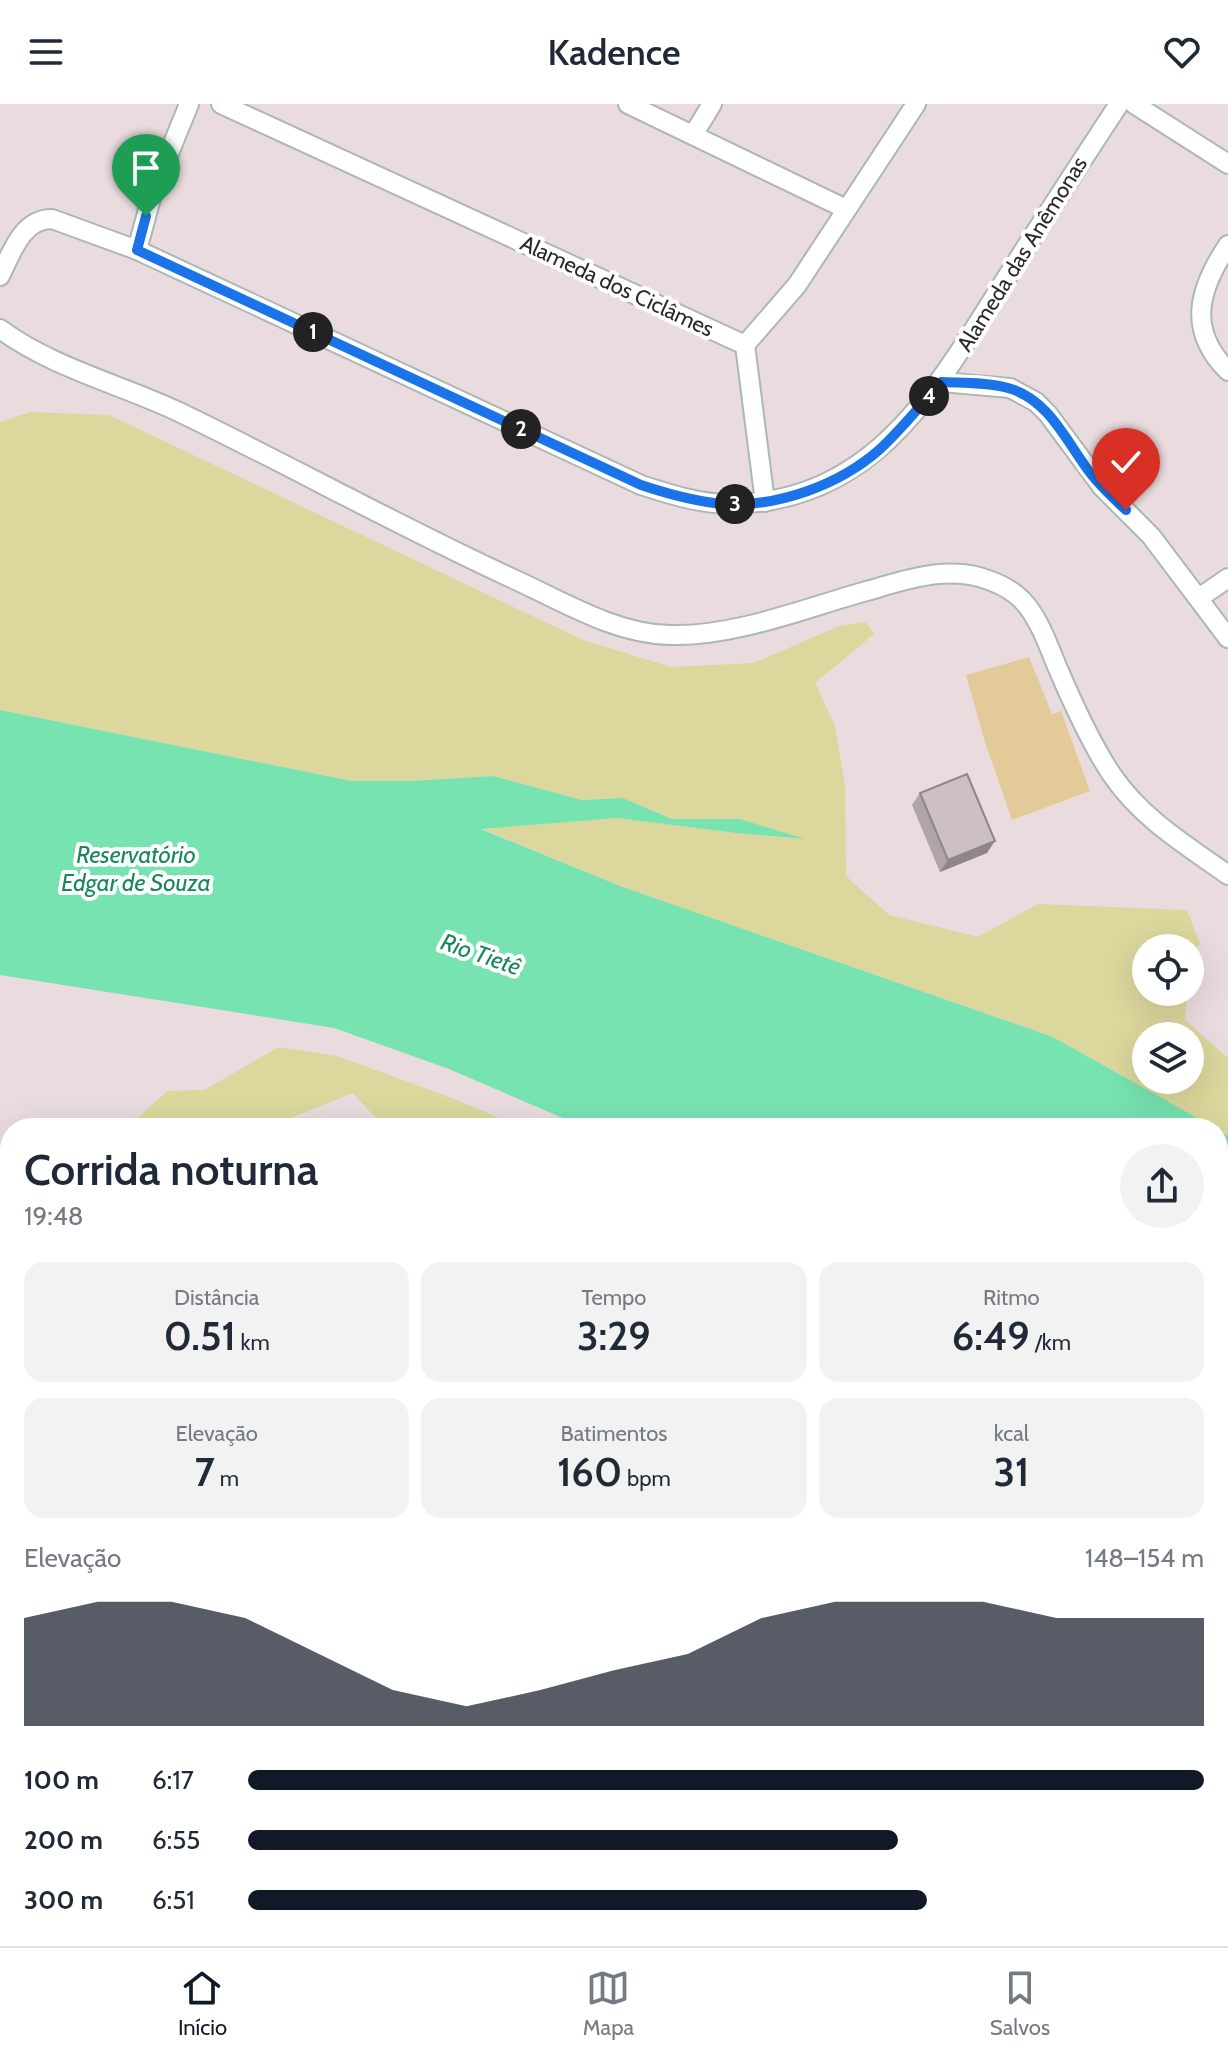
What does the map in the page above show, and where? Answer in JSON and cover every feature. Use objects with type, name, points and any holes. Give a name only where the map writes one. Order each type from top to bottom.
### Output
[{"type":"street","points":[[137,250],[152,195],[189,104]]},
{"type":"street","name":"Alameda dos Ciclâmes","points":[[221,104],[745,345]]},
{"type":"street","points":[[628,104],[846,209]]},
{"type":"street","points":[[693,135],[712,104]]},
{"type":"street","points":[[765,502],[745,345],[797,285],[916,104]]},
{"type":"street","name":"Alameda das Anêmonas","points":[[0,276],[26,229],[42,219],[52,219],[137,250],[641,485],[707,502],[765,502],[821,485],[849,471],[898,432],[941,382],[1119,104]]},
{"type":"street","points":[[1134,104],[1228,164]]},
{"type":"street","points":[[1228,245],[1205,288],[1201,314],[1204,339],[1213,356],[1228,371]]},
{"type":"street","points":[[0,329],[12,338],[79,370],[176,411],[497,572],[603,621],[639,631],[666,635],[716,632],[929,576],[968,574],[1005,587],[1022,600],[1035,618],[1088,732],[1111,773],[1132,801],[1156,824],[1228,875]]},
{"type":"street","points":[[941,382],[1010,388],[1036,402],[1067,438],[1102,487],[1151,536],[1228,638]]},
{"type":"street","points":[[1199,598],[1228,578]]},
{"type":"shaded area","points":[[31,412],[109,415],[583,640],[671,667],[754,663],[839,626],[865,622],[874,634],[815,683],[835,726],[845,785],[846,876],[889,915],[978,937],[1038,904],[1187,910],[1196,934],[1132,934],[1132,1006],[1186,1006],[1187,1022],[1132,1022],[1132,1082],[1053,1037],[620,886],[480,828],[617,818],[800,839],[740,819],[672,819],[623,798],[582,800],[493,776],[352,781],[0,710],[0,422]]},
{"type":"shaded area","points":[[1029,657],[1052,714],[1061,711],[1090,791],[1012,820],[966,675]]},
{"type":"shaded area","points":[[1204,1037],[1228,1058],[1228,1118],[1196,1118],[1154,1094],[1204,1094]]},
{"type":"shaded area","points":[[279,1047],[337,1056],[499,1118],[376,1118],[353,1093],[291,1118],[138,1118],[167,1091],[204,1090]]},
{"type":"water","name":"Reservatório Edgar de Souza","points":[[0,710],[352,781],[493,776],[582,800],[623,798],[672,819],[740,819],[805,839],[617,818],[481,829],[620,886],[1053,1037],[1132,1081],[1132,1094],[1154,1094],[1197,1118],[563,1118],[449,1069],[334,1028],[0,975]]},
{"type":"building","points":[[967,774],[995,841],[948,860],[920,793]]},
{"type":"route","points":[[146,216],[137,250],[641,485],[673,495],[728,504],[765,502],[821,485],[875,453],[898,432],[941,382],[1010,388],[1036,402],[1067,438],[1086,468],[1126,510]]},
{"type":"water label","name":"Rio Tietê","points":[[481,954]]}]
